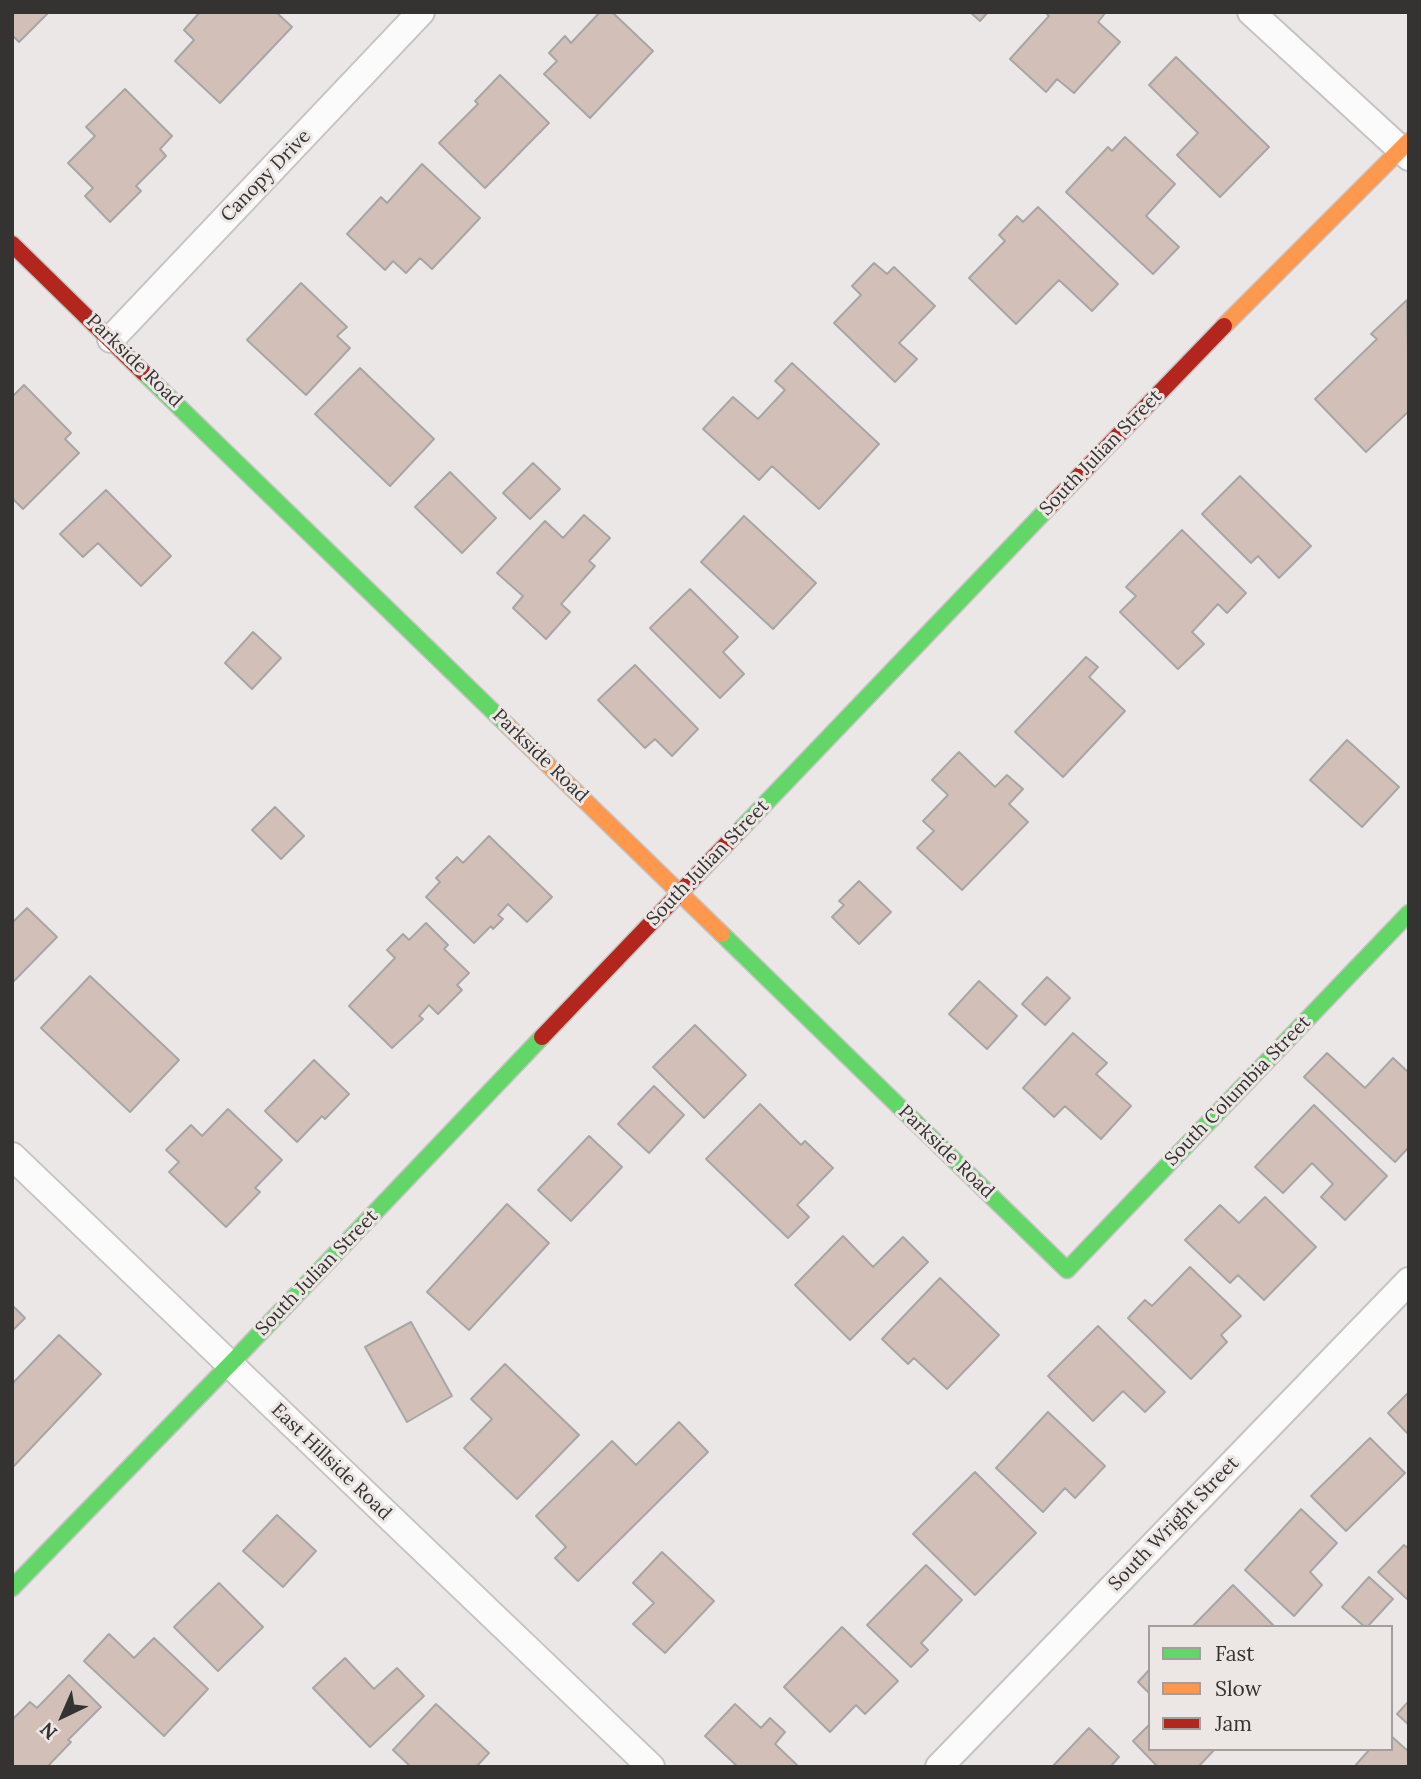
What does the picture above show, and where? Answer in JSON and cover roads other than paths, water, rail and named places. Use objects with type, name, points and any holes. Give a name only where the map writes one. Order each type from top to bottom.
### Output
[{"type":"street","name":"Canopy Drive","points":[[110,339],[421,12]]},
{"type":"street","points":[[1251,12],[1406,149]]},
{"type":"street","name":"South Julian Street","points":[[12,1588],[1231,319],[1406,149]]},
{"type":"street","name":"Parkside Road","points":[[12,244],[1067,1270]]},
{"type":"street","name":"South Columbia Street","points":[[1067,1270],[1409,913]]},
{"type":"street","name":"East Hillside Road","points":[[12,1156],[651,1767]]},
{"type":"street","name":"South Wright Street","points":[[939,1767],[1409,1281]]}]
